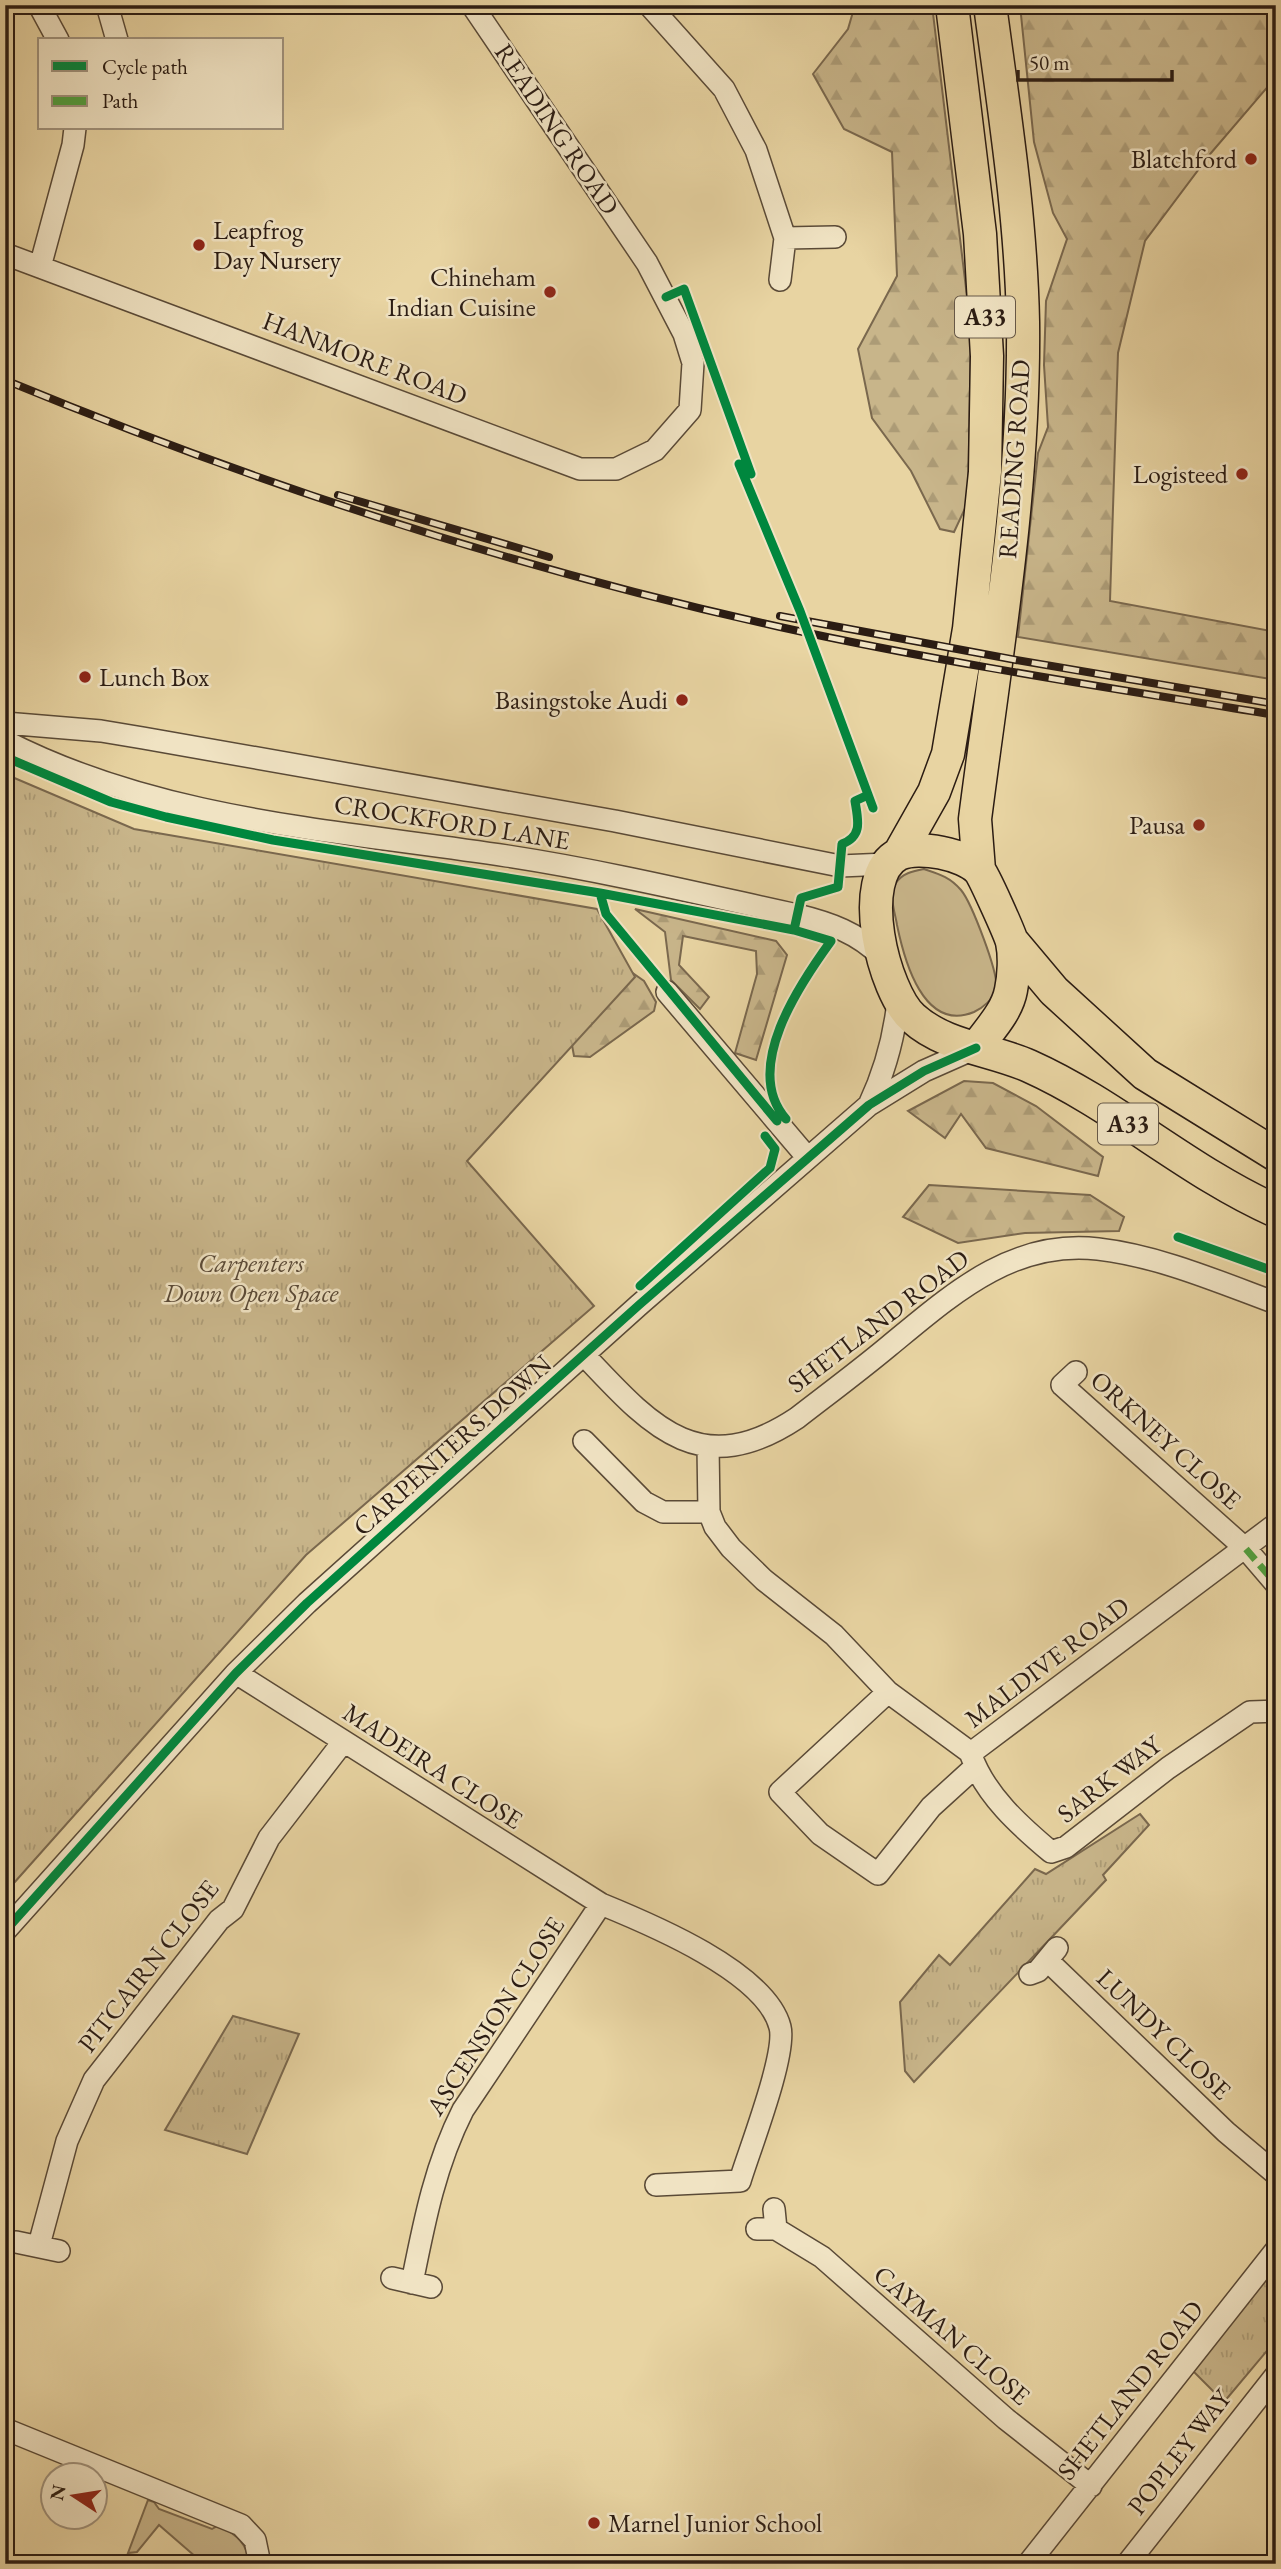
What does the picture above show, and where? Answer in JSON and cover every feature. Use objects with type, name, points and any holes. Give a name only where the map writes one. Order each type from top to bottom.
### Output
[{"type":"highway","name":"READING ROAD","points":[[893,859],[934,792],[948,754],[969,629],[985,472],[987,356],[981,234],[952,5]]},
{"type":"highway","name":"READING ROAD","points":[[979,870],[975,819],[1018,471],[1023,322],[1014,202],[990,5]]},
{"type":"highway","points":[[893,859],[938,851],[979,870]]},
{"type":"highway","name":"A33","points":[[893,859],[874,898],[886,961],[898,1001],[911,1017],[930,1031],[1041,1073],[1087,1098],[1237,1194],[1276,1211]]},
{"type":"highway","name":"A33","points":[[979,870],[1012,941],[1054,991],[1144,1074],[1276,1155]]},
{"type":"highway","name":"A33","points":[[976,1048],[1000,1017],[1011,991],[1012,941]]},
{"type":"street","points":[[39,5],[57,38]]},
{"type":"street","points":[[107,5],[116,38]]},
{"type":"street","name":"READING ROAD","points":[[472,5],[603,196],[659,285],[684,334],[693,363],[690,410]]},
{"type":"street","points":[[649,5],[724,89],[755,150],[785,238],[780,280]]},
{"type":"street","points":[[40,267],[74,130]]},
{"type":"street","points":[[785,238],[835,237]]},
{"type":"street","name":"HANMORE ROAD","points":[[5,254],[580,469],[616,469],[632,463],[655,450],[690,410]]},
{"type":"street","name":"CROCKFORD LANE","points":[[5,723],[102,731],[616,813],[840,866],[893,859]]},
{"type":"street","name":"CROCKFORD LANE","points":[[5,741],[38,758],[139,796],[277,824],[509,856],[816,919],[864,940],[886,961]]},
{"type":"street","points":[[667,992],[807,1157]]},
{"type":"street","name":"CARPENTERS DOWN","points":[[869,1105],[883,1076],[894,1039],[898,1001]]},
{"type":"street","name":"CARPENTERS DOWN","points":[[5,1931],[236,1673],[307,1603],[807,1157],[869,1105],[924,1071],[976,1048]]},
{"type":"street","name":"SHETLAND ROAD","points":[[584,1355],[652,1424],[680,1440],[708,1446],[748,1444],[775,1433],[982,1273],[1020,1257],[1058,1250],[1097,1249],[1163,1264],[1276,1303]]},
{"type":"street","name":"ORKNEY CLOSE","points":[[1076,1372],[1062,1385],[1246,1549]]},
{"type":"street","points":[[584,1436],[645,1502],[663,1512],[709,1512]]},
{"type":"street","name":"MALDIVE ROAD","points":[[708,1446],[709,1512],[715,1527],[731,1548],[764,1580],[834,1635],[888,1692],[973,1760],[1276,1524]]},
{"type":"street","points":[[1246,1549],[1276,1584]]},
{"type":"street","name":"MADEIRA CLOSE","points":[[236,1673],[601,1904],[662,1929],[758,1989],[780,2028],[774,2077],[740,2181],[656,2185]]},
{"type":"street","points":[[888,1692],[780,1792],[820,1834],[878,1874],[931,1807],[973,1760]]},
{"type":"street","name":"SARK WAY","points":[[973,1760],[1013,1820],[1051,1852],[1066,1847],[1168,1768],[1250,1712],[1276,1712]]},
{"type":"street","name":"PITCAIRN CLOSE","points":[[16,2242],[49,2248],[67,2141],[94,2080],[219,1920],[233,1909],[269,1838],[343,1742]]},
{"type":"street","name":"ASCENSION CLOSE","points":[[411,2283],[426,2211],[451,2133],[463,2110],[601,1904]]},
{"type":"street","name":"LUNDY CLOSE","points":[[1030,1974],[1038,1971],[1052,1954],[1226,2132],[1276,2174]]},
{"type":"street","name":"CAYMAN CLOSE","points":[[769,2222],[822,2257],[1006,2419],[1091,2486]]},
{"type":"street","name":"SHETLAND ROAD","points":[[1028,2564],[1276,2250]]},
{"type":"street","name":"POPLEY WAY","points":[[1127,2564],[1276,2375]]},
{"type":"street","points":[[5,2429],[241,2525],[255,2540],[260,2564]]},
{"type":"green space","points":[[855,5],[932,5],[971,330],[968,502],[954,532],[940,529],[911,471],[872,418],[858,349],[897,276],[892,152],[844,129],[813,74],[848,29]]},
{"type":"green space","points":[[1020,5],[1276,5],[1276,77],[1211,153],[1145,241],[1118,353],[1110,601],[1276,632],[1276,680],[1018,637],[1038,453],[1048,427],[1044,365],[1046,301],[1067,239],[1053,213],[1034,142]]},
{"type":"green space","name":"Carpenters Down Open Space","points":[[5,774],[134,829],[597,909],[635,977],[467,1161],[594,1306],[306,1555],[5,1893]]},
{"type":"green space","points":[[924,869],[948,879],[961,890],[984,939],[994,970],[996,990],[987,1003],[974,1012],[956,1016],[941,1012],[929,1003],[919,989],[905,956],[892,893],[902,877]]},
{"type":"green space","points":[[635,909],[776,941],[787,955],[756,1060],[735,1053],[757,974],[756,951],[683,936],[679,965],[709,997],[700,1009],[671,980],[665,932]]},
{"type":"green space","points":[[604,953],[644,981],[656,1002],[654,1011],[590,1057],[574,1056],[567,1018]]},
{"type":"green space","points":[[964,1081],[993,1083],[1036,1106],[1103,1157],[1098,1176],[986,1148],[961,1114],[945,1138],[908,1111]]},
{"type":"green space","points":[[929,1185],[1090,1195],[1124,1217],[1119,1231],[1025,1233],[958,1243],[903,1217]]},
{"type":"green space","points":[[1140,1814],[1149,1825],[1103,1875],[1106,1880],[914,2082],[905,2071],[900,2002],[939,1955],[950,1965],[1035,1869],[1046,1874]]},
{"type":"green space","points":[[233,2016],[299,2034],[247,2154],[165,2130]]},
{"type":"green space","points":[[1276,2250],[1276,2340],[1224,2402],[1187,2365]]},
{"type":"green space","points":[[148,2500],[154,2502],[159,2509],[212,2529],[219,2525],[244,2545],[249,2564],[204,2564],[159,2525],[137,2552],[128,2553]]},
{"type":"railway","points":[[5,380],[195,454],[291,488],[387,520],[582,578],[681,604],[842,640],[1276,715]]},
{"type":"railway","points":[[338,495],[549,557]]},
{"type":"railway","points":[[780,616],[1276,704]]},
{"type":"marked path","points":[[1246,1549],[1276,1584]]},
{"type":"cycle path","points":[[666,297],[684,289],[751,474]]},
{"type":"cycle path","points":[[739,464],[800,611],[873,808]]},
{"type":"cycle path","points":[[5,757],[111,802],[166,817],[273,840],[600,893],[794,930],[831,941],[791,1003],[772,1052],[770,1076],[774,1099],[786,1119]]},
{"type":"cycle path","points":[[794,930],[801,898],[838,887],[842,844],[853,837],[858,827],[855,801],[868,795]]},
{"type":"cycle path","points":[[600,893],[606,914],[777,1121]]},
{"type":"cycle path","points":[[5,1931],[236,1673],[307,1603],[639,1305],[869,1105],[924,1071],[976,1048]]},
{"type":"cycle path","points":[[640,1286],[770,1168],[775,1149],[765,1136]]},
{"type":"cycle path","points":[[1178,1237],[1276,1272]]},
{"type":"place","name":"Blatchford","points":[[1251,159]]},
{"type":"place","name":"Leapfrog Day Nursery","points":[[199,245]]},
{"type":"place","name":"Chineham Indian Cuisine","points":[[550,292]]},
{"type":"place","name":"Logisteed","points":[[1242,474]]},
{"type":"place","name":"Lunch Box","points":[[85,677]]},
{"type":"place","name":"Basingstoke Audi","points":[[682,700]]},
{"type":"place","name":"Pausa","points":[[1199,825]]},
{"type":"place","name":"Marnel Junior School","points":[[594,2523]]}]
